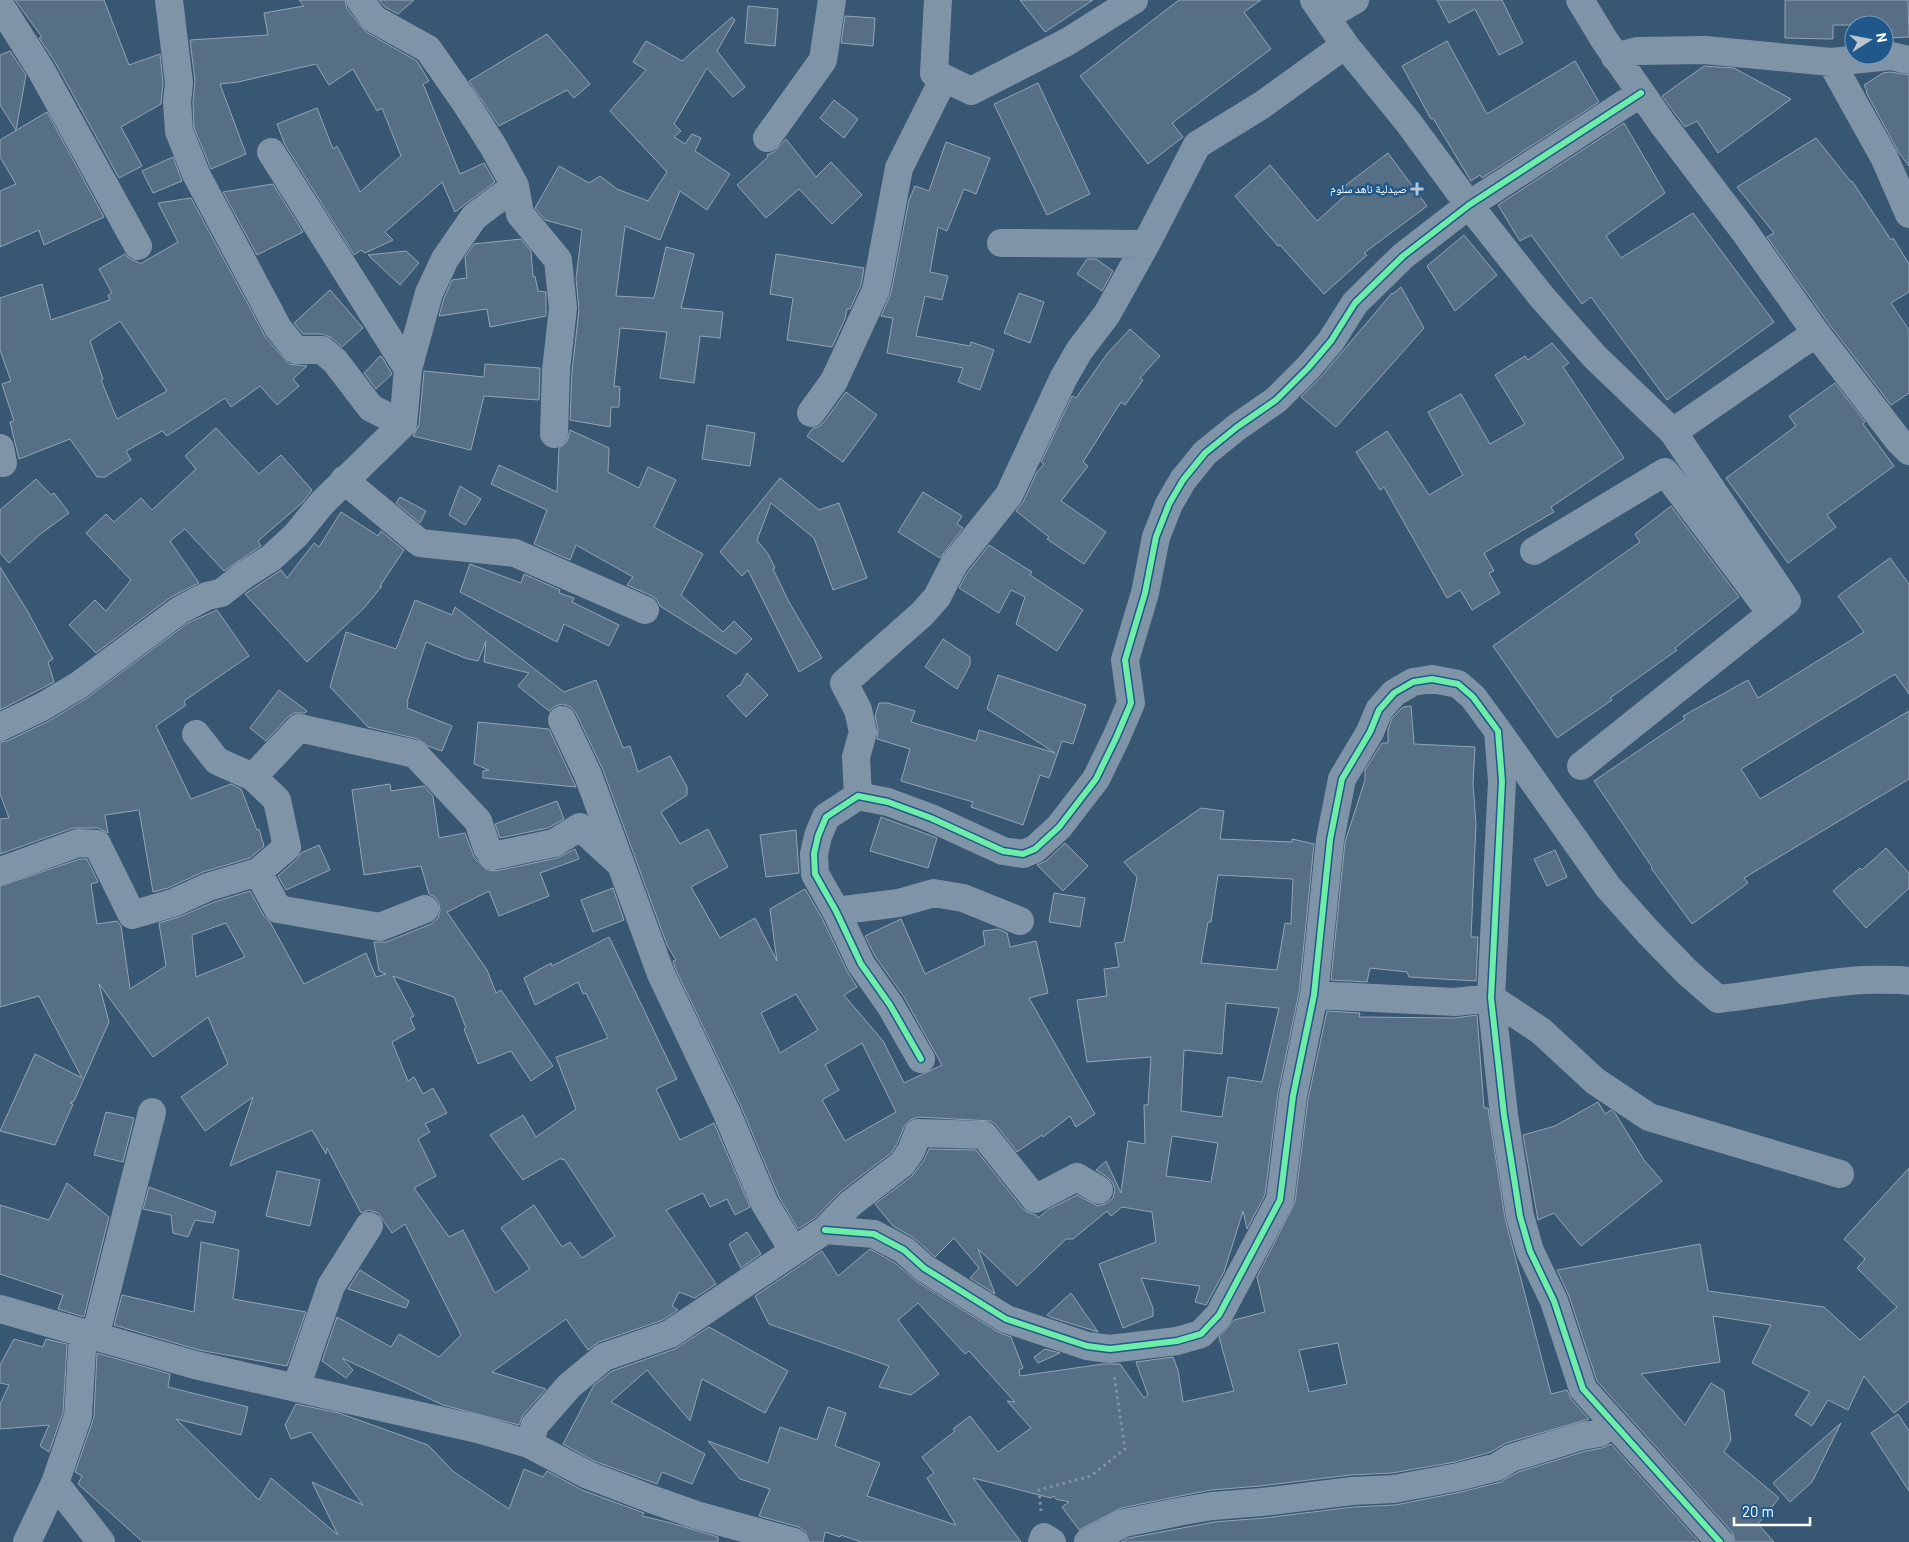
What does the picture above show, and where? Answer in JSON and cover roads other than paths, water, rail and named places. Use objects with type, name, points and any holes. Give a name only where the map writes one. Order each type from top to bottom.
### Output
[{"type":"street","points":[[169,0],[179,83],[177,102],[179,131],[196,174],[278,328],[296,350],[322,350],[335,361],[371,408],[403,424]]},
{"type":"street","points":[[360,0],[374,19],[428,49],[493,146],[515,186],[520,214],[558,260],[563,308],[556,370],[554,434]]},
{"type":"street","points":[[767,138],[823,60],[832,0]]},
{"type":"street","points":[[938,0],[934,73],[971,91],[1067,42],[1134,0]]},
{"type":"street","points":[[1355,0],[1320,8],[1345,45],[1408,122],[1468,205],[1541,296],[1595,357],[1673,432],[1786,601],[1581,766]]},
{"type":"street","points":[[1580,0],[1641,93],[1744,231],[1816,333],[1905,440]]},
{"type":"street","points":[[1,10],[41,70],[138,246]]},
{"type":"street","points":[[858,796],[856,757],[863,732],[858,710],[844,683],[922,614],[937,597],[954,564],[1009,495],[1063,379],[1079,351],[1107,314],[1197,146],[1262,105],[1345,45]]},
{"type":"street","points":[[1616,57],[1638,51],[1705,50],[1831,62],[1891,56],[1909,60]]},
{"type":"street","points":[[1831,62],[1884,157],[1909,214]]},
{"type":"street","points":[[811,413],[834,380],[876,290],[899,168],[944,78]]},
{"type":"street","points":[[921,1059],[890,1005],[861,964],[836,911],[815,874],[814,854],[818,836],[826,817],[858,796],[888,802],[931,818],[1003,851],[1023,854],[1035,849],[1059,827],[1096,779],[1116,738],[1130,703],[1125,660],[1145,593],[1156,538],[1169,504],[1183,480],[1205,453],[1237,427],[1276,400],[1308,368],[1331,341],[1355,303],[1403,256],[1468,205],[1641,93]]},
{"type":"street","points":[[271,152],[408,369]]},
{"type":"street","points":[[0,727],[42,707],[79,684],[180,610],[207,596],[221,593],[244,575],[271,558],[296,535],[344,480],[403,424],[408,369],[429,293],[445,259],[474,217],[515,186]]},
{"type":"street","points":[[1001,243],[1146,244]]},
{"type":"street","points":[[1673,432],[1816,333]]},
{"type":"street","points":[[1534,551],[1665,472],[1771,613]]},
{"type":"street","points":[[344,480],[420,543],[515,553],[645,610]]},
{"type":"street","points":[[825,1230],[874,1234],[904,1250],[924,1268],[1006,1319],[1087,1346],[1110,1349],[1177,1341],[1201,1334],[1219,1315],[1280,1200],[1293,1096],[1314,995],[1330,840],[1342,779],[1370,732],[1379,710],[1394,693],[1413,682],[1432,678],[1458,684],[1473,697],[1608,887],[1688,973],[1718,999],[1836,982],[1895,979],[1909,981]]},
{"type":"street","points":[[562,720],[588,775],[661,974],[726,1111],[765,1204],[793,1250]]},
{"type":"street","points":[[253,777],[299,728],[415,754],[478,821],[487,848],[493,856],[554,843],[580,827],[620,864]]},
{"type":"street","points":[[1498,731],[1502,781],[1491,998],[1504,1115],[1522,1224],[1530,1251],[1554,1301],[1583,1389],[1720,1542]]},
{"type":"street","points":[[0,871],[78,843],[97,844],[132,915],[173,903],[208,887],[258,872],[287,847],[278,800],[253,777],[217,761],[196,734]]},
{"type":"street","points":[[258,872],[278,909],[380,927],[424,909]]},
{"type":"street","points":[[836,911],[899,903],[934,893],[963,898],[1020,921]]},
{"type":"street","points":[[1314,995],[1455,1002],[1491,998],[1541,1031],[1596,1081],[1649,1117],[1840,1174]]},
{"type":"street","points":[[27,1542],[55,1483],[78,1416],[89,1335],[152,1112]]},
{"type":"street","points":[[528,1444],[535,1425],[569,1386],[604,1356],[670,1334],[825,1230],[850,1204],[902,1164],[911,1151],[918,1133],[984,1135],[1035,1199],[1077,1177],[1099,1190]]},
{"type":"street","points":[[296,1388],[331,1286],[369,1226]]},
{"type":"street","points":[[0,1309],[195,1365],[478,1429],[528,1444],[588,1475],[651,1499],[696,1515],[794,1542]]},
{"type":"street","points":[[1088,1542],[1124,1523],[1183,1511],[1212,1506],[1352,1491],[1394,1489],[1458,1477],[1497,1466],[1510,1458],[1582,1436],[1599,1433],[1613,1423]]},
{"type":"street","points":[[55,1483],[101,1542]]},
{"type":"place","name":"صيدلية ناهد سلوم","points":[[1417,189]]}]
